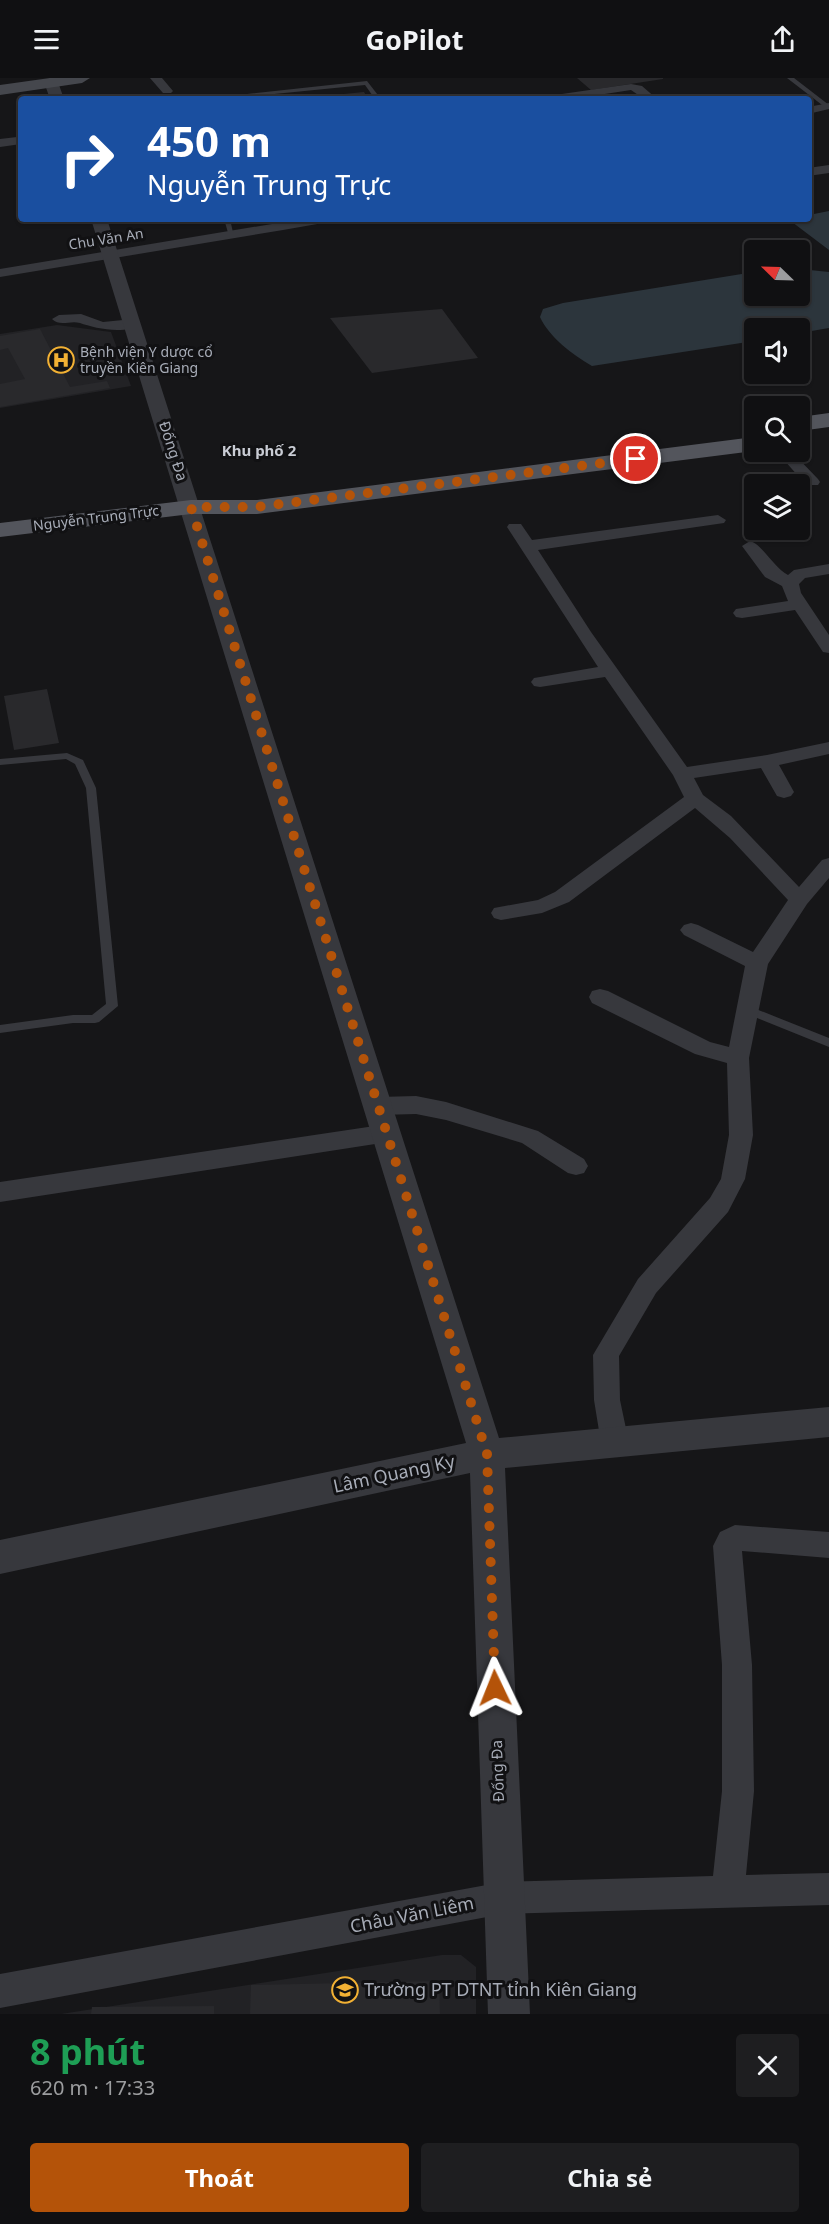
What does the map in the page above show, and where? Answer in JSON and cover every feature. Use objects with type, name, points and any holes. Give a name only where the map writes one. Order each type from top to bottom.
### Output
[{"type":"main road","points":[[0,90],[82,78]]},
{"type":"main road","points":[[810,423],[829,420]]},
{"type":"main road","name":"Nguyễn Trung Trực","points":[[191,507],[250,492],[744,430]]},
{"type":"main road","points":[[810,438],[829,436]]},
{"type":"main road","name":"Nguyễn Trung Trực","points":[[0,530],[191,507],[257,507],[744,445]]},
{"type":"street","points":[[156,78],[167,92]]},
{"type":"street","points":[[51,82],[56,96]]},
{"type":"street","points":[[572,96],[631,87],[638,88],[647,96]]},
{"type":"street","points":[[812,110],[829,106]]},
{"type":"street","points":[[0,143],[17,141]]},
{"type":"street","points":[[812,171],[829,169]]},
{"type":"street","name":"Đống Đa","points":[[100,222],[487,1454],[509,2014]]},
{"type":"street","name":"Chu Văn An","points":[[0,273],[307,222]]},
{"type":"street","points":[[59,319],[81,318],[91,324],[103,326],[133,323]]},
{"type":"street","points":[[793,462],[812,482]]},
{"type":"street","points":[[528,546],[718,520]]},
{"type":"street","points":[[516,527],[610,671],[682,774],[695,799],[711,809],[752,849],[778,881],[800,899]]},
{"type":"street","points":[[750,546],[771,573],[790,583],[800,604],[829,648]]},
{"type":"street","points":[[790,583],[800,574],[829,569]]},
{"type":"street","points":[[742,613],[800,604]]},
{"type":"street","points":[[540,682],[610,671]]},
{"type":"street","points":[[682,774],[767,761],[829,748]]},
{"type":"street","points":[[767,761],[784,792]]},
{"type":"street","points":[[501,913],[542,906],[562,897],[695,799]]},
{"type":"street","points":[[615,1443],[607,1400],[606,1355],[647,1286],[719,1205],[733,1179],[741,1135],[738,1058],[757,963],[800,899],[829,865]]},
{"type":"street","points":[[691,930],[757,963]]},
{"type":"street","points":[[600,997],[702,1048],[738,1058]]},
{"type":"street","points":[[0,1192],[383,1120],[416,1105],[456,1114],[530,1137],[576,1166]]},
{"type":"street","name":"Lâm Quang Ky","points":[[0,1557],[487,1454],[829,1422]]},
{"type":"street","points":[[728,1892],[738,1779],[737,1665],[727,1546],[735,1538],[829,1545]]},
{"type":"street","name":"Châu Văn Liêm","points":[[0,1991],[503,1898],[829,1889]]},
{"type":"lane","points":[[790,78],[829,106]]},
{"type":"lane","points":[[228,96],[312,85],[367,83],[376,96]]},
{"type":"lane","points":[[228,222],[232,236]]},
{"type":"lane","points":[[0,762],[67,756],[79,762],[91,788],[112,992],[112,1006],[95,1019],[73,1019],[0,1029]]},
{"type":"lane","points":[[746,1009],[829,1043]]},
{"type":"shaded area","points":[[829,211],[829,250],[792,222],[812,222],[812,214]]},
{"type":"shaded area","points":[[810,270],[829,272],[829,328],[810,331],[810,318],[744,318],[744,343],[592,366],[562,345],[549,332],[540,317],[543,309],[563,303],[744,274],[744,306],[810,306]]},
{"type":"shaded area","name":"Bệnh viện Y dược cổ truyền Kiên Giang","points":[[57,325],[111,332],[131,386],[0,408],[0,334]]},
{"type":"shaded area","name":"Trường PT DTNT tỉnh Kiên Giang","points":[[442,1955],[461,1955],[476,1967],[476,2014],[61,2014]]},
{"type":"building","points":[[577,78],[663,78],[663,79],[591,90]]},
{"type":"building","points":[[364,92],[366,96],[323,96]]},
{"type":"building","points":[[442,309],[478,358],[372,373],[330,318]]},
{"type":"building","points":[[40,329],[70,387],[107,381],[110,388],[0,407],[0,384],[25,379],[8,348],[0,350],[0,336]]},
{"type":"building","points":[[47,689],[59,743],[14,750],[4,696]]},
{"type":"building","points":[[439,1981],[440,2014],[250,2014],[251,1985]]},
{"type":"building","points":[[214,2006],[214,2014],[91,2014],[92,2007]]},
{"type":"place","name":"Bệnh viện Y dược cổ truyền Kiên Giang","points":[[61,360]]},
{"type":"place","name":"Trường PT DTNT tỉnh Kiên Giang","points":[[345,1990]]},
{"type":"district","name":"Khu phố 2","points":[[259,451]]},
{"type":"route","points":[[495,1688],[487,1454],[191,507],[257,507],[636,459]]}]
